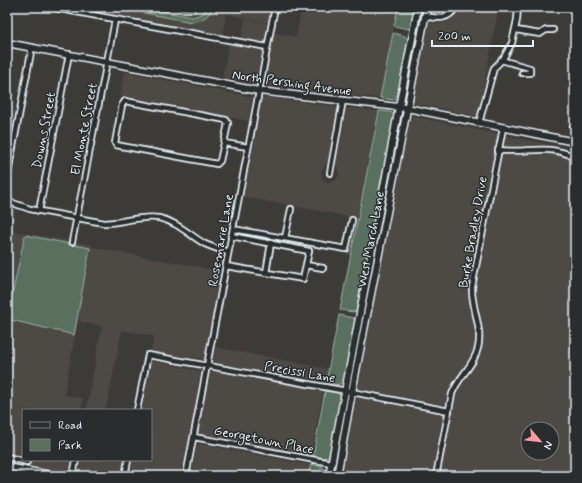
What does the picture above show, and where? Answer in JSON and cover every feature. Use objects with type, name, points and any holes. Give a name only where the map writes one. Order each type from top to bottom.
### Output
[{"type":"main road","name":"West March Lane","points":[[329,476],[418,7]]},
{"type":"main road","name":"West March Lane","points":[[337,476],[427,7]]},
{"type":"main road","name":"North Pershing Avenue","points":[[7,43],[259,91],[399,106],[575,142]]},
{"type":"main road","points":[[7,467],[56,476]]},
{"type":"main road","points":[[7,474],[18,476]]},
{"type":"street","points":[[49,7],[267,47]]},
{"type":"street","name":"Rosemarie Lane","points":[[186,476],[275,7]]},
{"type":"street","points":[[425,16],[436,18],[445,17],[453,12],[456,7]]},
{"type":"street","points":[[479,123],[494,68],[502,60],[512,43],[516,30],[518,7]]},
{"type":"street","name":"El Monte Street","points":[[72,242],[115,20]]},
{"type":"street","points":[[516,30],[540,34],[546,30],[553,30]]},
{"type":"street","points":[[7,179],[32,47]]},
{"type":"street","name":"Downs Street","points":[[39,211],[69,54]]},
{"type":"street","points":[[502,60],[530,68],[530,73],[522,73]]},
{"type":"street","points":[[330,173],[344,100]]},
{"type":"street","points":[[125,101],[226,120],[228,123],[224,143],[220,161],[217,164],[116,145],[115,143],[122,105],[125,101]]},
{"type":"street","name":"Burke Bradley Drive","points":[[436,476],[454,388],[473,361],[478,348],[479,329],[472,301],[472,287],[503,128]]},
{"type":"street","points":[[224,143],[248,147]]},
{"type":"street","points":[[498,150],[511,151],[546,149],[575,157]]},
{"type":"street","points":[[7,201],[26,208],[104,224],[147,217],[161,219],[177,225],[204,243],[228,252]]},
{"type":"street","points":[[285,238],[291,209]]},
{"type":"street","points":[[233,229],[346,249],[352,220]]},
{"type":"street","points":[[226,266],[303,279],[309,251],[231,236]]},
{"type":"street","points":[[266,273],[271,243]]},
{"type":"street","points":[[306,265],[323,268]]},
{"type":"street","name":"Precissi Lane","points":[[137,409],[148,355],[345,390],[449,411]]},
{"type":"street","name":"Georgetown Place","points":[[194,437],[331,463]]},
{"type":"street","points":[[7,457],[22,461]]},
{"type":"street","points":[[23,461],[27,462]]},
{"type":"street","points":[[73,476],[76,461]]},
{"type":"street","points":[[125,476],[128,461]]},
{"type":"shaded area","points":[[62,7],[272,7],[269,23],[226,14],[223,37]]},
{"type":"shaded area","points":[[302,7],[398,7],[380,98],[267,86],[265,83],[273,32],[296,37]]},
{"type":"shaded area","points":[[430,7],[450,7],[443,13],[432,13]]},
{"type":"shaded area","points":[[461,7],[499,7],[478,116],[414,103],[412,101],[428,23],[443,23],[452,19]]},
{"type":"shaded area","points":[[245,18],[267,23],[264,41],[260,44],[241,40]]},
{"type":"shaded area","points":[[229,44],[262,51],[256,81],[253,83],[222,78]]},
{"type":"shaded area","points":[[125,72],[252,97],[248,121],[120,96]]},
{"type":"shaded area","points":[[264,97],[337,107],[328,161],[321,171],[322,179],[328,182],[335,181],[339,175],[336,163],[347,108],[378,111],[357,218],[244,197],[262,98]]},
{"type":"shaded area","points":[[412,116],[575,150],[575,476],[341,476],[355,400],[359,398],[443,415],[445,404],[442,405],[360,389],[358,387],[410,117]]},
{"type":"shaded area","points":[[7,204],[15,206],[13,231],[92,245],[92,247],[220,271],[204,359],[178,356],[177,359],[151,354],[154,336],[122,330],[106,409],[86,409],[102,326],[78,321],[64,395],[83,398],[81,409],[22,409],[22,461],[71,461],[69,475],[7,464]]},
{"type":"shaded area","points":[[215,347],[328,369],[326,382],[215,363],[213,360]]},
{"type":"shaded area","points":[[153,361],[201,371],[188,445],[185,445],[188,446],[181,476],[129,476],[132,461],[152,461],[152,409],[142,409],[151,362]]},
{"type":"shaded area","points":[[214,371],[323,391],[311,456],[200,434],[199,431],[210,373]]},
{"type":"shaded area","points":[[200,444],[310,465],[307,476],[191,476],[197,446]]},
{"type":"shaded area","points":[[81,461],[124,461],[121,476],[78,476]]},
{"type":"green space","points":[[133,7],[141,7],[192,17],[202,14],[208,7],[214,7],[205,18],[192,22],[144,13]]},
{"type":"green space","points":[[168,7],[196,7],[195,12]]},
{"type":"green space","points":[[398,7],[415,7],[411,27],[409,29],[394,26]]},
{"type":"green space","points":[[393,33],[405,36],[408,40],[397,98],[394,100],[380,98]]},
{"type":"green space","points":[[379,111],[391,112],[394,115],[356,311],[340,310]]},
{"type":"green space","points":[[25,235],[90,248],[74,335],[7,319]]},
{"type":"green space","points":[[339,315],[355,319],[344,381],[340,384],[336,384],[326,382]]},
{"type":"green space","points":[[325,391],[338,393],[341,397],[329,456],[325,458],[313,456]]},
{"type":"green space","points":[[311,464],[323,467],[326,471],[325,476],[308,476]]}]
